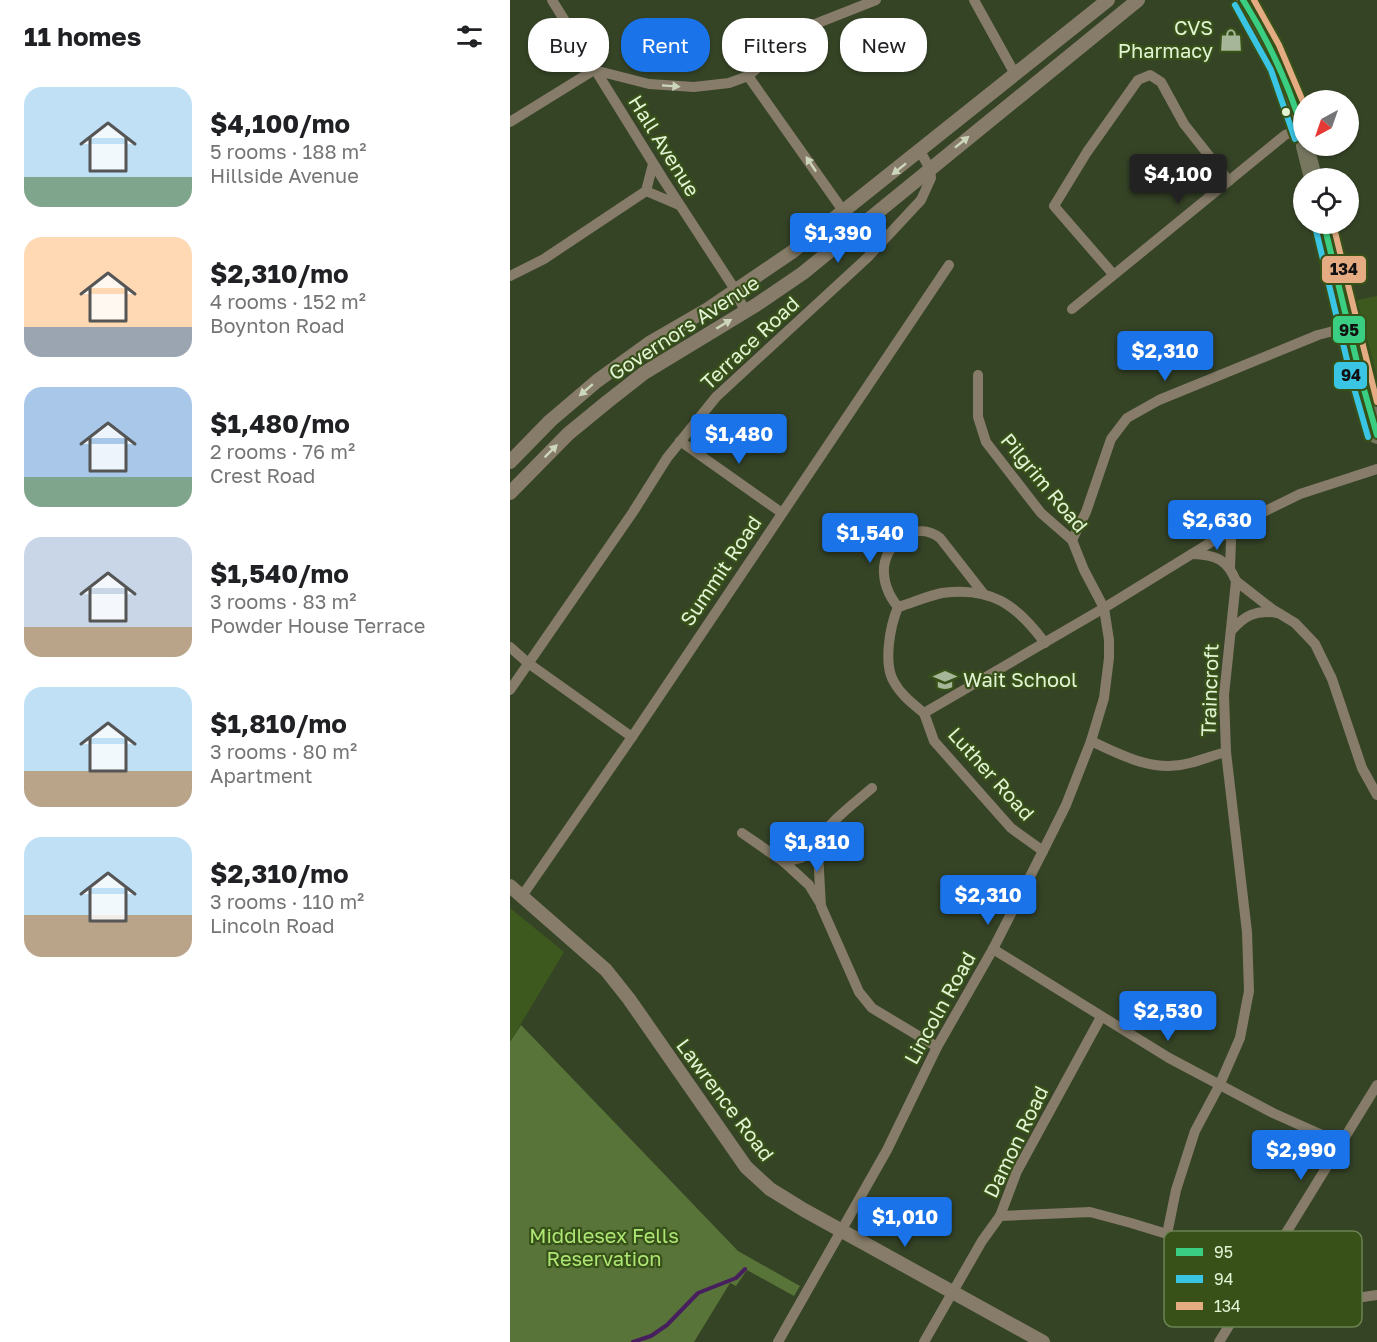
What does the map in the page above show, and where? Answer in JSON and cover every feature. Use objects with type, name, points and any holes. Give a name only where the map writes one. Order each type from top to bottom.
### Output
[{"type":"main road","points":[[1243,0],[1267,38],[1278,62],[1293,107]]},
{"type":"main road","points":[[1326,234],[1377,435]]},
{"type":"street","name":"Hall Avenue","points":[[552,0],[563,18]]},
{"type":"street","points":[[602,72],[649,84],[694,87],[729,83],[748,76],[805,28],[876,0]]},
{"type":"street","points":[[974,0],[1015,74]]},
{"type":"street","name":"Governors Avenue","points":[[510,493],[568,434],[607,402],[644,374],[745,312],[803,273],[1138,0]]},
{"type":"street","points":[[1106,2],[1116,18]]},
{"type":"street","name":"Governors Avenue","points":[[510,462],[550,421],[597,381],[651,342],[736,291],[792,252],[1106,2]]},
{"type":"street","points":[[510,122],[591,72]]},
{"type":"street","name":"Hall Avenue","points":[[595,72],[736,291],[745,312]]},
{"type":"street","points":[[1113,274],[1054,206],[1087,153],[1138,80],[1150,75],[1161,82],[1184,124],[1229,181]]},
{"type":"street","points":[[748,76],[844,212]]},
{"type":"street","points":[[1072,309],[1285,135],[1293,136]]},
{"type":"street","points":[[920,151],[930,169]]},
{"type":"street","points":[[510,276],[543,259],[646,191],[653,164]]},
{"type":"street","name":"Terrace Road","points":[[510,690],[680,441],[716,397],[844,279],[903,220],[927,190],[931,178],[930,169]]},
{"type":"street","points":[[646,191],[680,205]]},
{"type":"street","name":"Summit Road","points":[[522,896],[632,737],[949,265]]},
{"type":"street","points":[[1072,540],[1086,512],[1110,439],[1127,418],[1159,400],[1318,334],[1349,327]]},
{"type":"street","name":"Pilgrim Road","points":[[978,375],[978,417],[986,442],[1041,513],[1072,540],[1084,570],[1104,608]]},
{"type":"street","points":[[680,441],[782,513]]},
{"type":"street","points":[[983,593],[942,593],[898,607],[892,620],[890,634],[888,660],[891,677],[906,698],[924,713],[1104,608],[1228,532],[1286,501],[1377,469]]},
{"type":"street","points":[[898,607],[887,589],[884,566],[897,541],[909,532],[933,533],[983,593],[1010,606],[1030,622],[1045,643]]},
{"type":"street","name":"Traincroft","points":[[1092,741],[1126,758],[1163,766],[1190,763],[1226,752],[1224,695],[1236,581],[1230,567],[1231,541],[1228,532]]},
{"type":"street","points":[[1192,554],[1213,557],[1230,567]]},
{"type":"street","name":"Traincroft","points":[[1236,581],[1302,629],[1320,653],[1332,679],[1362,768],[1377,795]]},
{"type":"street","name":"Lincoln Road","points":[[778,1342],[887,1150],[937,1047],[993,949],[1066,805],[1100,718],[1108,679],[1109,640],[1104,608]]},
{"type":"street","name":"Traincroft","points":[[1231,631],[1250,615],[1262,611],[1280,614]]},
{"type":"street","points":[[510,647],[528,663],[632,737]]},
{"type":"street","name":"Luther Road","points":[[924,713],[934,741],[1011,828],[1043,851]]},
{"type":"street","points":[[1168,1231],[1176,1190],[1195,1131],[1219,1086],[1240,1038],[1249,992],[1247,932],[1226,752]]},
{"type":"street","points":[[784,862],[801,858],[848,807],[872,788]]},
{"type":"street","points":[[742,833],[784,862],[814,891],[859,992],[872,1008],[937,1047]]},
{"type":"street","points":[[815,845],[818,853],[821,906]]},
{"type":"street","name":"Lawrence Road","points":[[510,886],[606,969],[746,1167],[770,1189],[1042,1342]]},
{"type":"street","points":[[993,949],[1101,1017],[1219,1086],[1340,1143]]},
{"type":"street","name":"Damon Road","points":[[924,1342],[982,1240],[1000,1216],[1017,1171],[1101,1017]]},
{"type":"street","points":[[1286,1231],[1377,1085]]},
{"type":"street","points":[[1000,1216],[1090,1212],[1164,1233]]},
{"type":"street","points":[[1362,1297],[1377,1295]]},
{"type":"street","points":[[1219,1342],[1228,1327]]},
{"type":"shaded area","points":[[1377,296],[1377,377],[1357,300]]},
{"type":"shaded area","points":[[510,908],[564,952],[510,1042]]},
{"type":"green space","name":"Middlesex Fells Reservation","points":[[521,1025],[738,1251],[800,1286],[794,1296],[747,1270],[736,1286],[730,1283],[694,1342],[510,1342],[510,1042]]},
{"type":"waterway","points":[[633,1342],[651,1336],[667,1325],[698,1293],[736,1278],[745,1269]]},
{"type":"transit line","name":"95","points":[[1243,0],[1262,32],[1293,103]]},
{"type":"transit line","name":"134","points":[[1254,0],[1279,45],[1298,90]]},
{"type":"transit line","name":"94","points":[[1235,5],[1271,70],[1293,133]]},
{"type":"transit line","name":"94","points":[[1317,234],[1352,381],[1368,437]]},
{"type":"transit line","name":"95","points":[[1326,234],[1361,379],[1377,435]]},
{"type":"transit line","name":"134","points":[[1335,234],[1377,402]]},
{"type":"place","name":"CVS Pharmacy","points":[[1231,40]]},
{"type":"place","name":"Wait School","points":[[945,680]]}]
